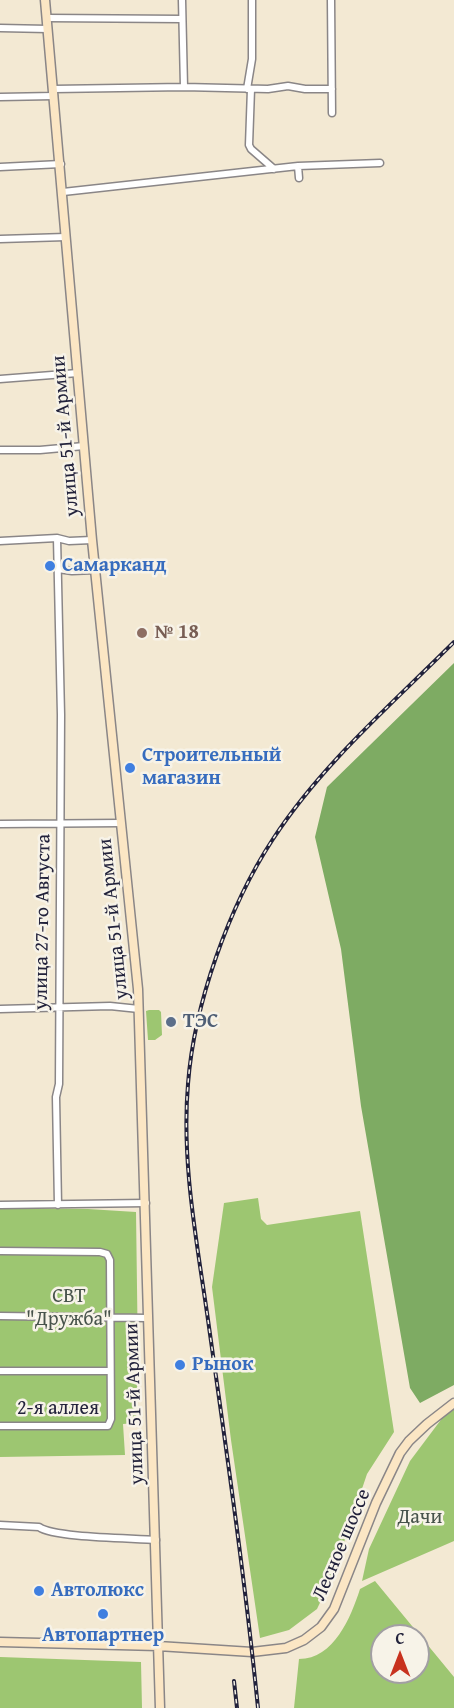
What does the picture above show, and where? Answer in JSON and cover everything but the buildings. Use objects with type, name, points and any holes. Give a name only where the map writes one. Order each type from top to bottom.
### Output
[{"type":"main road","points":[[45,0],[54,92]]},
{"type":"main road","name":"улица 51-й Армии","points":[[54,92],[92,540],[139,1009],[160,1708]]},
{"type":"main road","name":"Лесное шоссе","points":[[0,1642],[158,1646],[252,1652],[286,1648],[304,1640],[321,1627],[334,1609],[376,1503],[400,1453],[427,1424],[454,1403]]},
{"type":"street","points":[[182,0],[184,87]]},
{"type":"street","points":[[252,0],[249,145],[274,169]]},
{"type":"street","points":[[331,0],[333,113]]},
{"type":"street","points":[[47,18],[182,19]]},
{"type":"street","points":[[0,28],[48,29]]},
{"type":"street","points":[[0,98],[54,92],[184,87],[268,89],[288,86],[332,89]]},
{"type":"street","points":[[63,192],[298,166],[380,163]]},
{"type":"street","points":[[0,167],[61,164]]},
{"type":"street","points":[[298,166],[299,178]]},
{"type":"street","points":[[0,239],[66,237]]},
{"type":"street","points":[[0,379],[78,374]]},
{"type":"street","points":[[0,450],[40,450],[84,446]]},
{"type":"street","points":[[0,541],[57,538],[69,541],[92,540]]},
{"type":"street","name":"улица 27-го Августа","points":[[57,538],[60,824],[59,1084],[56,1097],[58,1205]]},
{"type":"street","points":[[58,568],[72,571],[95,570]]},
{"type":"street","points":[[0,824],[121,823]]},
{"type":"street","points":[[0,1009],[110,1006],[139,1009]]},
{"type":"street","points":[[0,1206],[146,1203]]},
{"type":"street","points":[[0,1251],[100,1252],[107,1254],[110,1260],[109,1371],[0,1371]]},
{"type":"street","points":[[0,1316],[148,1318]]},
{"type":"street","name":"2-я аллея","points":[[0,1426],[108,1426],[111,1419],[109,1371]]},
{"type":"street","points":[[0,1525],[39,1527],[65,1534],[156,1539]]},
{"type":"green space","points":[[454,663],[454,1385],[420,1403],[410,1388],[361,1106],[341,949],[315,837],[327,787]]},
{"type":"green space","points":[[146,1011],[161,1012],[162,1035],[155,1040],[148,1040]]},
{"type":"green space","points":[[258,1198],[261,1219],[267,1225],[360,1211],[394,1432],[367,1474],[333,1575],[317,1609],[289,1630],[260,1638],[231,1440],[212,1287],[224,1203]]},
{"type":"green space","name":"СВТ \"Дружба\"","points":[[0,1208],[136,1212],[138,1362],[136,1423],[123,1424],[125,1455],[0,1457]]},
{"type":"green space","name":"Дачи","points":[[454,1409],[454,1541],[362,1581],[369,1549],[410,1461],[443,1417]]},
{"type":"green space","points":[[375,1581],[410,1624],[370,1624],[370,1684],[430,1684],[430,1648],[454,1677],[454,1708],[294,1708],[299,1659],[322,1652],[339,1634],[352,1612],[360,1589]]},
{"type":"green space","points":[[0,1657],[141,1662],[142,1708],[0,1708]]},
{"type":"railway","points":[[258,1708],[235,1517],[192,1206],[186,1114],[192,1053],[206,989],[228,925],[257,865],[273,839],[313,785],[335,760],[454,642]]},
{"type":"railway","points":[[234,1681],[237,1708]]},
{"type":"place","name":"Самарканд","points":[[50,566]]},
{"type":"place","name":"№ 18","points":[[142,633]]},
{"type":"place","name":"Строительный магазин","points":[[130,768]]},
{"type":"place","name":"ТЭС","points":[[171,1022]]},
{"type":"place","name":"Рынок","points":[[180,1365]]},
{"type":"place","name":"Автолюкс","points":[[39,1591]]},
{"type":"place","name":"Автопартнер","points":[[103,1614]]}]
